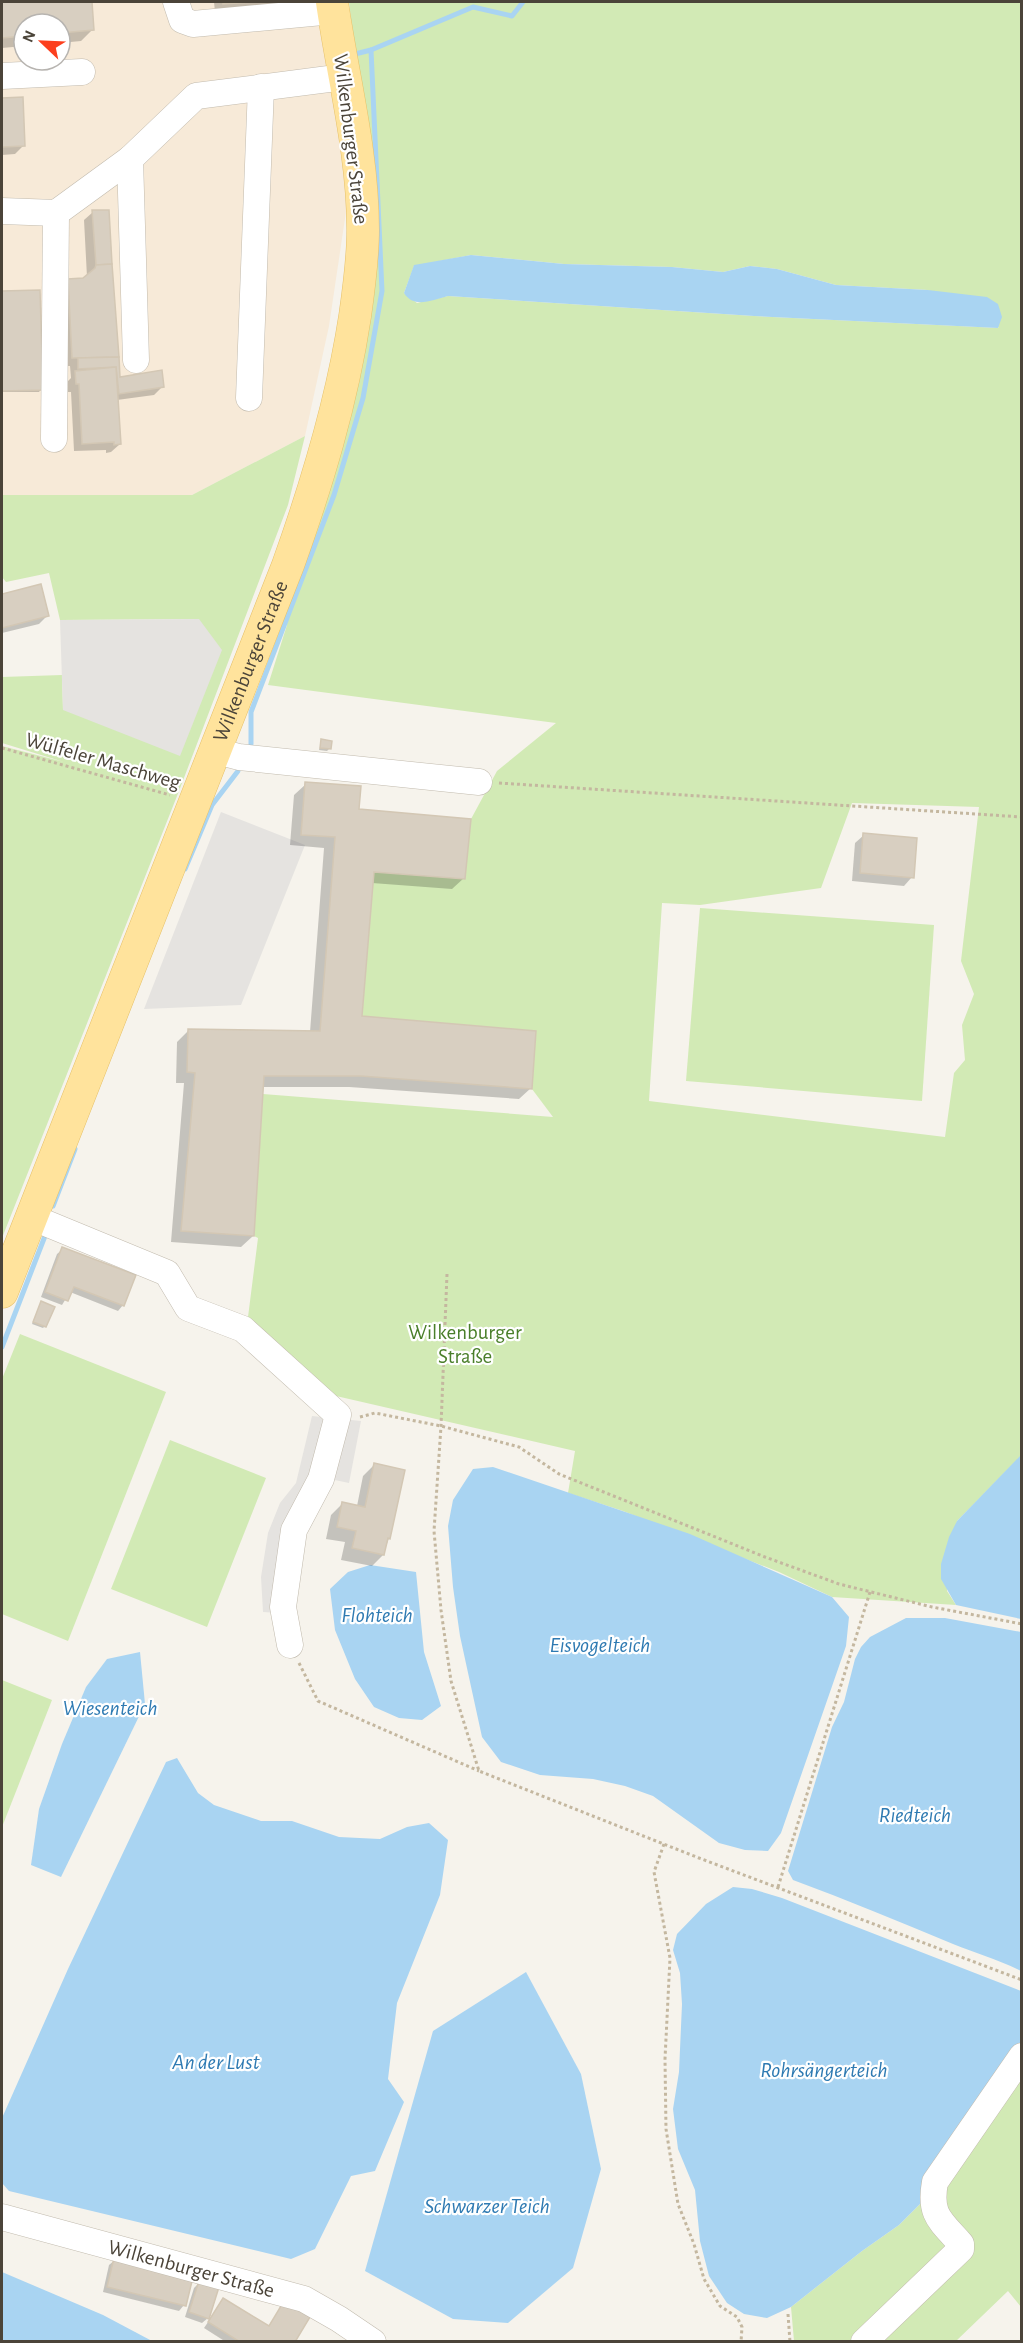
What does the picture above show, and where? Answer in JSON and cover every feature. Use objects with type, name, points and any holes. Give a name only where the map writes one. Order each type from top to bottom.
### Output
[{"type":"main road","name":"Wilkenburger Straße","points":[[2,1292],[216,752],[312,499],[333,428],[349,356],[360,279],[363,230],[355,139],[332,6]]},
{"type":"lane","points":[[176,2],[182,20],[193,24],[332,6]]},
{"type":"lane","points":[[2,76],[82,72]]},
{"type":"lane","points":[[2,211],[56,213],[130,159],[196,96],[345,77]]},
{"type":"lane","points":[[249,398],[261,87]]},
{"type":"lane","points":[[130,159],[136,360]]},
{"type":"lane","points":[[54,439],[56,213]]},
{"type":"lane","points":[[216,752],[239,757],[479,782]]},
{"type":"lane","points":[[31,1217],[167,1273],[188,1308],[243,1329],[338,1415],[321,1479],[294,1530],[283,1606],[290,1645]]},
{"type":"lane","points":[[864,2342],[961,2249],[961,2244],[938,2218],[933,2207],[935,2182],[1022,2055]]},
{"type":"lane","name":"Wilkenburger Straße","points":[[2,2217],[304,2299],[373,2342]]},
{"type":"path","name":"Wülfeler Maschweg","points":[[2,748],[196,803]]},
{"type":"path","points":[[479,782],[1022,817]]},
{"type":"path","points":[[447,1274],[434,1531],[441,1610],[452,1681],[479,1771]]},
{"type":"path","points":[[338,1415],[355,1418],[375,1413],[441,1426],[519,1447],[560,1473],[765,1557],[839,1584],[1022,1624]]},
{"type":"path","points":[[778,1887],[870,1592]]},
{"type":"path","points":[[290,1645],[318,1701],[479,1771],[664,1845],[1022,1980]]},
{"type":"path","points":[[664,1845],[654,1872],[670,1958],[665,2060],[666,2129],[678,2204],[694,2244],[704,2279],[720,2306],[737,2317],[742,2327],[741,2342]]},
{"type":"path","points":[[789,2314],[790,2342]]},
{"type":"shaded area","points":[[2,2],[349,2],[361,111],[329,326],[305,436],[192,495],[2,495]]},
{"type":"shaded area","points":[[199,619],[222,650],[180,756],[63,710],[60,620]]},
{"type":"shaded area","points":[[221,812],[305,845],[241,1005],[144,1009]]},
{"type":"shaded area","points":[[312,1416],[361,1421],[349,1483],[330,1479],[304,1537],[293,1614],[263,1612],[261,1577],[268,1533],[280,1503],[296,1483]]},
{"type":"green space","points":[[349,2],[1021,2],[1022,1455],[957,1521],[947,1591],[956,1605],[832,1597],[779,1572],[623,1511],[568,1493],[575,1451],[323,1393],[247,1325],[258,1238],[254,1236],[263,1094],[553,1117],[532,1089],[536,1031],[362,1016],[374,872],[471,819],[497,771],[556,723],[268,685],[287,625],[268,617],[333,428],[361,111]],"holes":[[[471,255],[564,264],[672,267],[723,272],[750,266],[777,269],[836,285],[928,290],[999,328],[754,316],[448,296],[417,303],[404,293],[414,266]],[[852,803],[979,807],[961,961],[974,994],[962,1025],[965,1060],[954,1073],[945,1137],[649,1101],[662,903],[700,905],[821,888]]]},
{"type":"green space","points":[[305,436],[288,505],[179,791],[2,1238],[2,746],[64,762],[2,743],[2,677],[62,675],[63,710],[199,619],[60,620],[49,573],[6,582],[2,577],[2,495],[192,495]]},
{"type":"green space","points":[[700,908],[934,925],[922,1101],[686,1081]]},
{"type":"green space","points":[[20,1334],[166,1392],[68,1641],[2,1614],[2,1379]]},
{"type":"green space","points":[[170,1440],[266,1478],[207,1627],[111,1589]]},
{"type":"green space","points":[[2,1680],[52,1700],[2,1827]]},
{"type":"green space","points":[[1021,2061],[1021,2307],[1008,2291],[955,2342],[794,2341],[791,2307],[899,2225],[925,2199],[941,2192]]},
{"type":"water","points":[[471,255],[564,264],[672,267],[723,272],[750,266],[777,269],[836,285],[928,290],[987,297],[998,304],[1002,317],[998,328],[754,316],[448,296],[418,302],[408,298],[404,293],[414,265]]},
{"type":"water","points":[[1021,1455],[1021,1619],[956,1605],[941,1579],[941,1564],[949,1537],[957,1521]]},
{"type":"water","name":"Eisvogelteich","points":[[493,1467],[690,1534],[832,1597],[849,1617],[846,1646],[781,1833],[768,1851],[745,1850],[719,1843],[653,1796],[625,1786],[593,1779],[540,1775],[501,1762],[482,1737],[460,1636],[448,1526],[453,1500],[473,1469]]},
{"type":"water","name":"Flohteich","points":[[370,1565],[416,1572],[424,1652],[441,1706],[422,1720],[399,1718],[374,1707],[355,1679],[335,1630],[330,1589],[348,1572]]},
{"type":"water","name":"Riedteich","points":[[906,1618],[945,1618],[1021,1632],[1021,1971],[793,1880],[788,1871],[832,1727],[844,1702],[855,1659],[861,1647],[870,1637]]},
{"type":"water","name":"Wiesenteich","points":[[140,1652],[145,1704],[61,1877],[31,1865],[39,1809],[62,1744],[86,1687],[107,1659]]},
{"type":"water","name":"An der Lust","points":[[177,1758],[198,1793],[214,1805],[261,1821],[292,1821],[339,1837],[380,1839],[407,1827],[429,1823],[448,1840],[440,1895],[397,2003],[388,2079],[404,2102],[375,2171],[351,2176],[315,2249],[291,2259],[9,2191],[2,2183],[2,2118],[68,1969],[166,1762]]},
{"type":"water","name":"Rohrsängerteich","points":[[733,1887],[752,1889],[782,1898],[1021,1991],[1021,2043],[925,2199],[899,2225],[791,2307],[767,2318],[744,2314],[727,2303],[709,2276],[700,2241],[695,2190],[678,2149],[673,2109],[679,2072],[682,2004],[680,1973],[673,1950],[677,1934],[706,1904]]},
{"type":"water","name":"Schwarzer Teich","points":[[526,1972],[581,2074],[601,2169],[573,2268],[508,2323],[453,2319],[365,2271],[433,2031]]},
{"type":"water","points":[[2,2272],[103,2315],[152,2341],[2,2341]]},
{"type":"building","points":[[2,2],[92,2],[94,30],[72,32],[72,12],[12,12],[12,37],[2,38]]},
{"type":"building","points":[[223,2],[255,2],[223,4]]},
{"type":"building","points":[[23,97],[25,146],[2,147],[2,98]]},
{"type":"building","points":[[92,210],[109,210],[112,264],[96,265]]},
{"type":"building","points":[[112,264],[119,357],[72,358],[68,279],[83,278],[96,265]]},
{"type":"building","points":[[40,290],[43,390],[2,391],[2,291]]},
{"type":"building","points":[[119,357],[120,377],[162,370],[164,387],[119,394],[116,367],[78,369],[78,358]]},
{"type":"building","points":[[116,367],[121,444],[114,445],[114,442],[82,444],[79,384],[76,384],[75,371]]},
{"type":"building","points":[[41,584],[49,616],[2,628],[2,594]]},
{"type":"building","points":[[321,739],[332,741],[331,749],[320,748]]},
{"type":"building","points":[[305,782],[361,786],[359,809],[471,819],[465,879],[374,872],[362,1016],[536,1031],[532,1089],[361,1076],[264,1076],[254,1236],[181,1231],[195,1073],[187,1072],[188,1029],[320,1031],[335,837],[301,835]]},
{"type":"building","points":[[863,833],[917,838],[914,878],[860,873]]},
{"type":"building","points":[[62,1247],[136,1275],[124,1306],[74,1287],[68,1301],[45,1292]]},
{"type":"building","points":[[41,1301],[55,1307],[46,1327],[33,1322]]},
{"type":"building","points":[[374,1463],[405,1470],[390,1539],[388,1538],[384,1555],[352,1548],[356,1531],[337,1527],[342,1502],[365,1507]]},
{"type":"building","points":[[114,2258],[193,2277],[186,2306],[107,2287]]},
{"type":"building","points":[[199,2281],[219,2287],[209,2319],[189,2312]]},
{"type":"building","points":[[223,2298],[269,2326],[284,2301],[310,2317],[295,2342],[240,2342],[208,2322]]},
{"type":"waterway","points":[[355,54],[371,50],[473,7],[512,16],[523,2]]},
{"type":"waterway","points":[[251,744],[251,712],[334,495],[363,398],[382,291],[371,50]]},
{"type":"waterway","points":[[185,869],[212,805],[238,771]]},
{"type":"waterway","points":[[53,1206],[75,1149]]},
{"type":"waterway","points":[[2,1347],[45,1236]]}]
